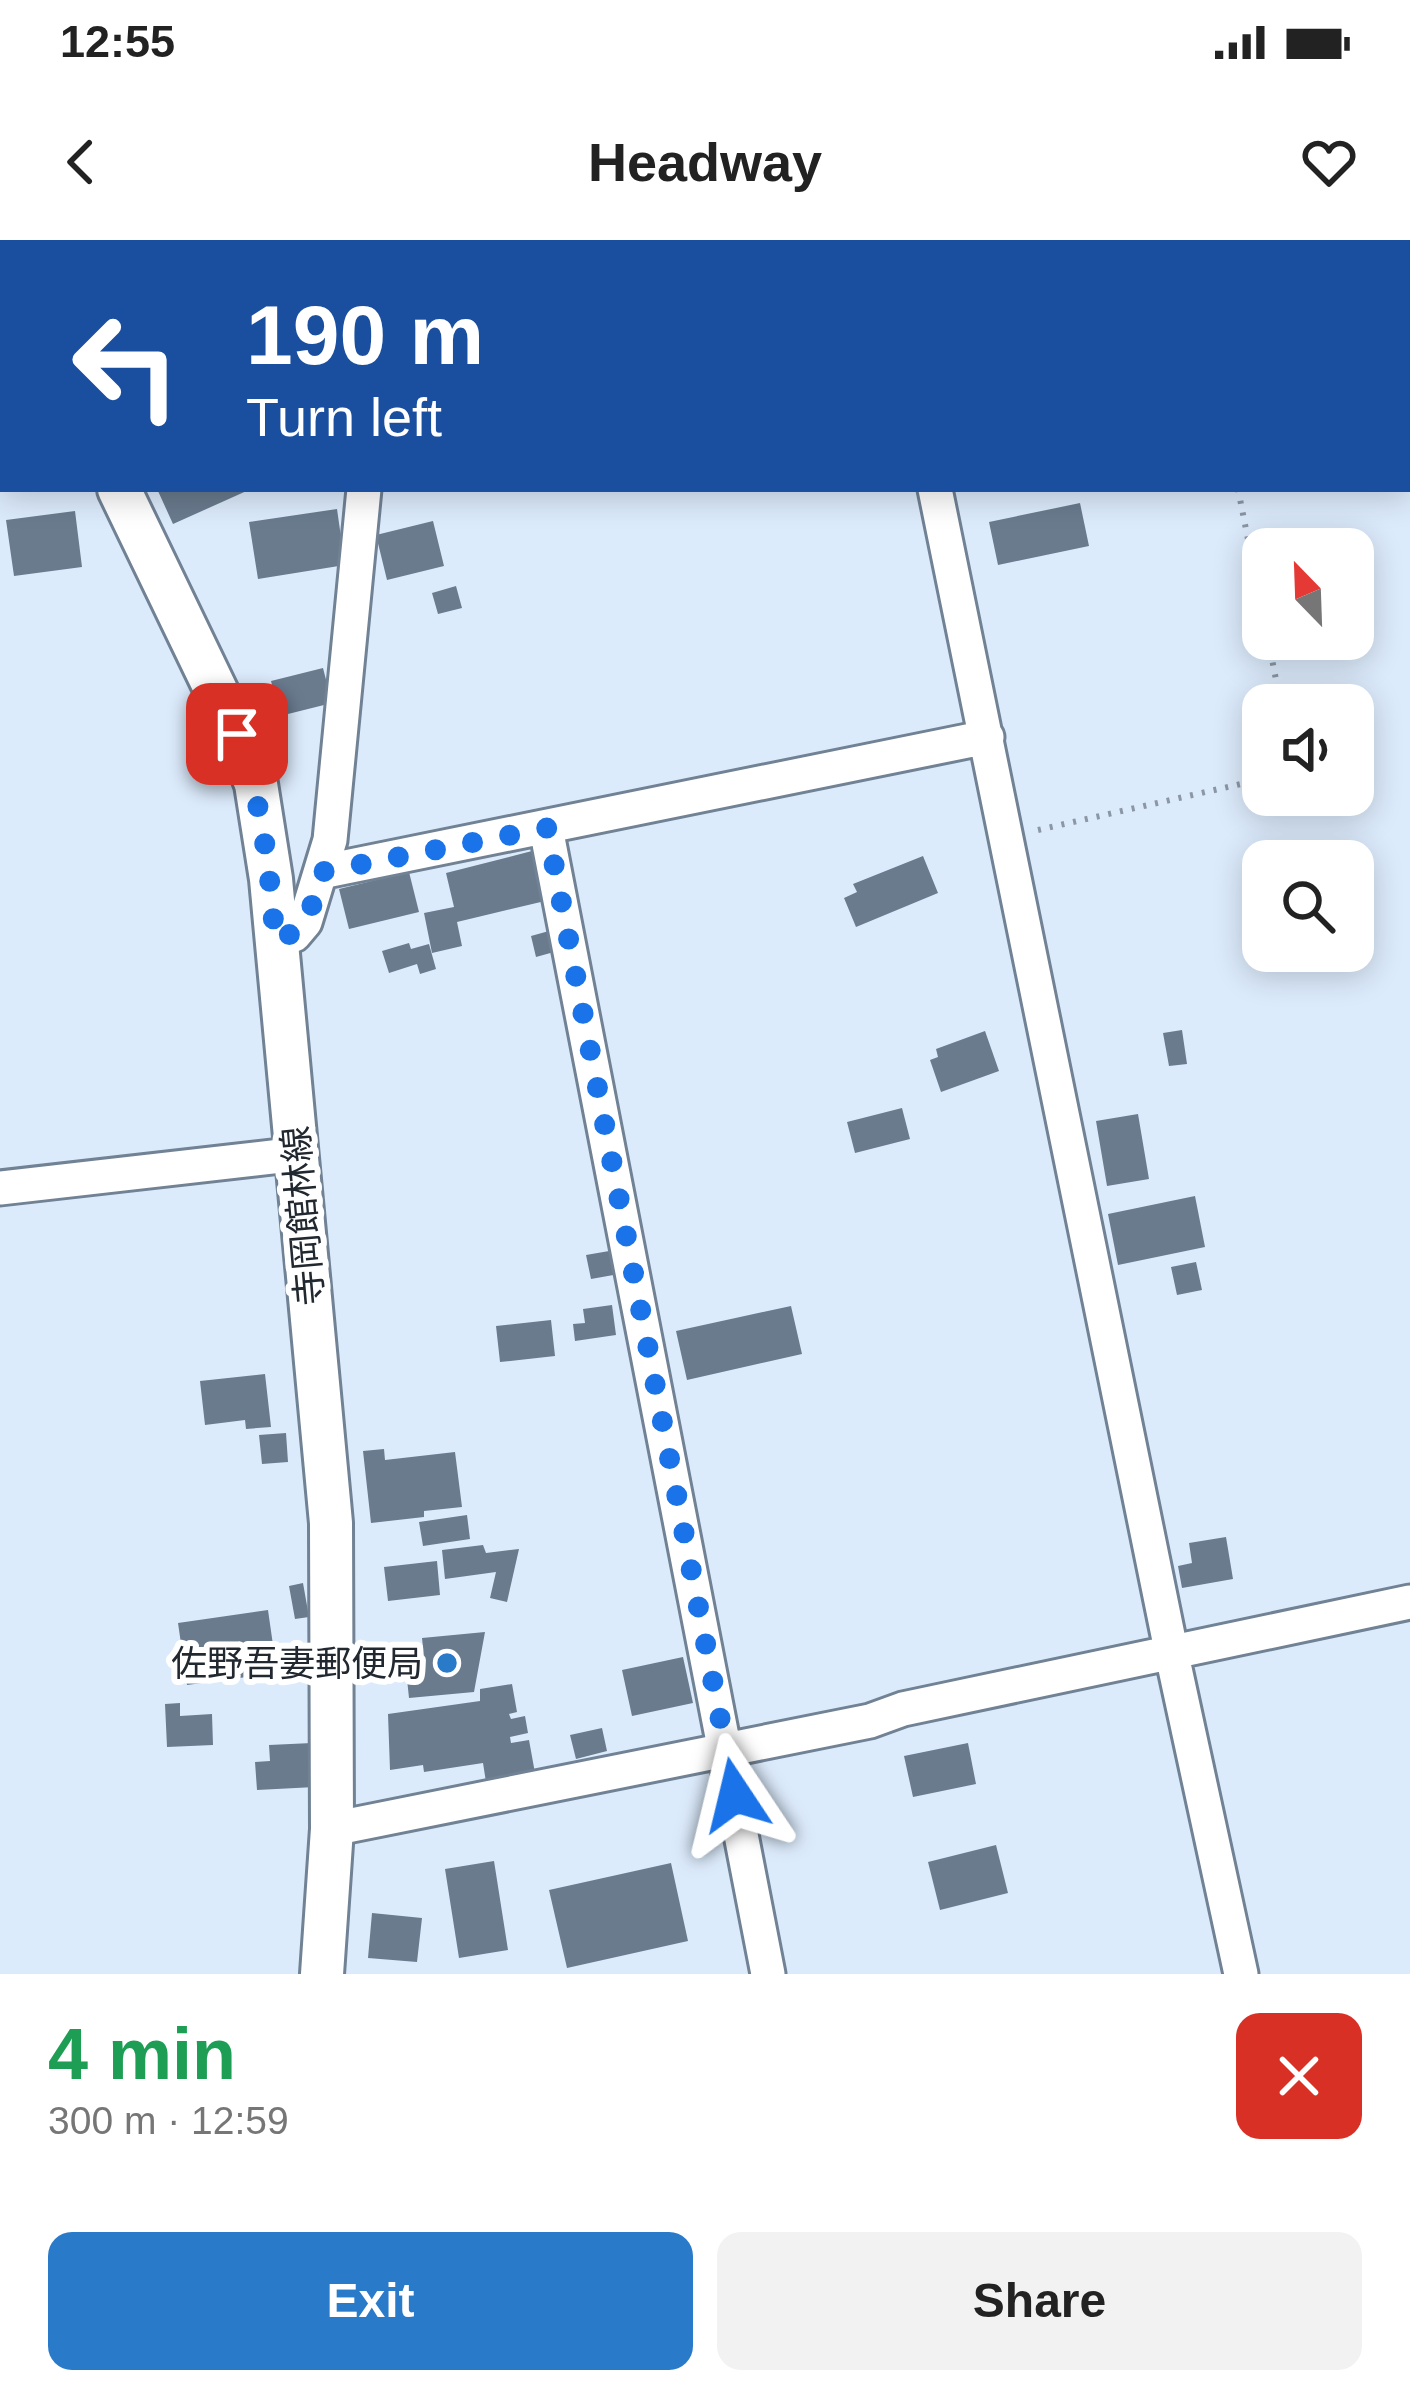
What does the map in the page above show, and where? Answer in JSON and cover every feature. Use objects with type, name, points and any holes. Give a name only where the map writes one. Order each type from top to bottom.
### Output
[{"type":"main road","name":"寺岡館林線","points":[[120,492],[237,734],[256,784],[271,879],[331,1523],[332,1829],[322,1974]]},
{"type":"street","points":[[275,941],[294,935],[305,922],[329,840],[364,492]]},
{"type":"street","points":[[936,492],[1241,1974]]},
{"type":"street","points":[[321,872],[987,736]]},
{"type":"street","points":[[547,828],[768,1974]]},
{"type":"street","points":[[0,1189],[298,1154]]},
{"type":"street","points":[[332,1829],[727,1750],[1171,1650],[1410,1602]]},
{"type":"path","points":[[1239,492],[1246,528]]},
{"type":"path","points":[[1008,837],[1242,784]]},
{"type":"building","points":[[158,492],[244,492],[173,524]]},
{"type":"building","points":[[1080,503],[1089,546],[998,565],[989,522]]},
{"type":"building","points":[[337,509],[345,565],[258,579],[249,522]]},
{"type":"building","points":[[75,511],[82,567],[14,576],[6,520]]},
{"type":"building","points":[[433,521],[444,566],[387,580],[376,535]]},
{"type":"building","points":[[456,586],[462,608],[438,614],[432,593]]},
{"type":"building","points":[[323,668],[332,703],[280,716],[271,681]]},
{"type":"building","points":[[532,851],[545,901],[457,922],[462,946],[432,953],[424,913],[454,907],[446,873]]},
{"type":"building","points":[[923,856],[938,893],[856,927],[844,898],[857,892],[853,884]]},
{"type":"building","points":[[409,872],[419,912],[349,929],[339,889]]},
{"type":"building","points":[[549,931],[554,952],[536,957],[531,936]]},
{"type":"building","points":[[409,943],[411,949],[429,944],[436,969],[420,974],[417,964],[389,973],[382,951]]},
{"type":"building","points":[[1182,1030],[1187,1064],[1169,1066],[1163,1033]]},
{"type":"building","points":[[985,1031],[999,1071],[941,1092],[930,1060],[938,1057],[936,1049]]},
{"type":"building","points":[[902,1108],[910,1139],[855,1153],[847,1122]]},
{"type":"building","points":[[1138,1114],[1149,1179],[1107,1186],[1096,1121]]},
{"type":"building","points":[[1195,1196],[1205,1247],[1118,1265],[1108,1214]]},
{"type":"building","points":[[615,1250],[619,1274],[591,1279],[586,1255]]},
{"type":"building","points":[[1196,1262],[1202,1290],[1177,1295],[1171,1267]]},
{"type":"building","points":[[612,1305],[616,1335],[575,1341],[573,1324],[585,1323],[583,1309]]},
{"type":"building","points":[[791,1306],[802,1354],[687,1380],[676,1331]]},
{"type":"building","points":[[551,1320],[555,1356],[500,1362],[496,1326]]},
{"type":"building","points":[[265,1374],[271,1427],[246,1429],[245,1420],[205,1425],[200,1381]]},
{"type":"building","points":[[286,1433],[288,1462],[262,1464],[259,1435]]},
{"type":"building","points":[[384,1449],[385,1460],[455,1452],[462,1507],[371,1523],[363,1451]]},
{"type":"building","points":[[467,1515],[470,1539],[423,1546],[419,1522]]},
{"type":"building","points":[[1226,1537],[1233,1579],[1182,1588],[1178,1566],[1192,1563],[1189,1543]]},
{"type":"building","points":[[483,1545],[486,1553],[519,1549],[507,1602],[490,1598],[496,1572],[445,1579],[442,1550]]},
{"type":"building","points":[[437,1561],[440,1595],[388,1601],[384,1567]]},
{"type":"building","points":[[303,1583],[309,1617],[295,1619],[289,1586]]},
{"type":"building","points":[[268,1610],[277,1673],[187,1685],[178,1623]]},
{"type":"building","points":[[485,1632],[474,1692],[409,1698],[405,1660],[424,1657],[422,1638]]},
{"type":"building","points":[[683,1657],[693,1703],[632,1716],[622,1670]]},
{"type":"building","points":[[512,1684],[517,1712],[509,1714],[511,1719],[525,1716],[528,1733],[510,1737],[511,1743],[529,1740],[535,1773],[486,1782],[483,1763],[424,1772],[423,1765],[390,1770],[388,1714],[480,1701],[480,1689]]},
{"type":"building","points":[[180,1703],[180,1716],[212,1714],[213,1745],[167,1747],[165,1704]]},
{"type":"building","points":[[602,1728],[607,1751],[576,1759],[570,1735]]},
{"type":"building","points":[[312,1743],[315,1787],[257,1790],[255,1762],[270,1761],[269,1745]]},
{"type":"building","points":[[968,1743],[976,1784],[913,1797],[904,1756]]},
{"type":"building","points":[[996,1845],[1008,1893],[940,1910],[928,1862]]},
{"type":"building","points":[[494,1861],[508,1950],[459,1958],[445,1869]]},
{"type":"building","points":[[671,1863],[688,1941],[567,1968],[549,1890]]},
{"type":"building","points":[[372,1913],[422,1918],[417,1962],[368,1958]]},
{"type":"place","name":"佐野吾妻郵便局","points":[[447,1663]]},
{"type":"route","points":[[237,734],[256,784],[275,941],[294,935],[305,922],[321,872],[547,828],[735,1795]]}]
